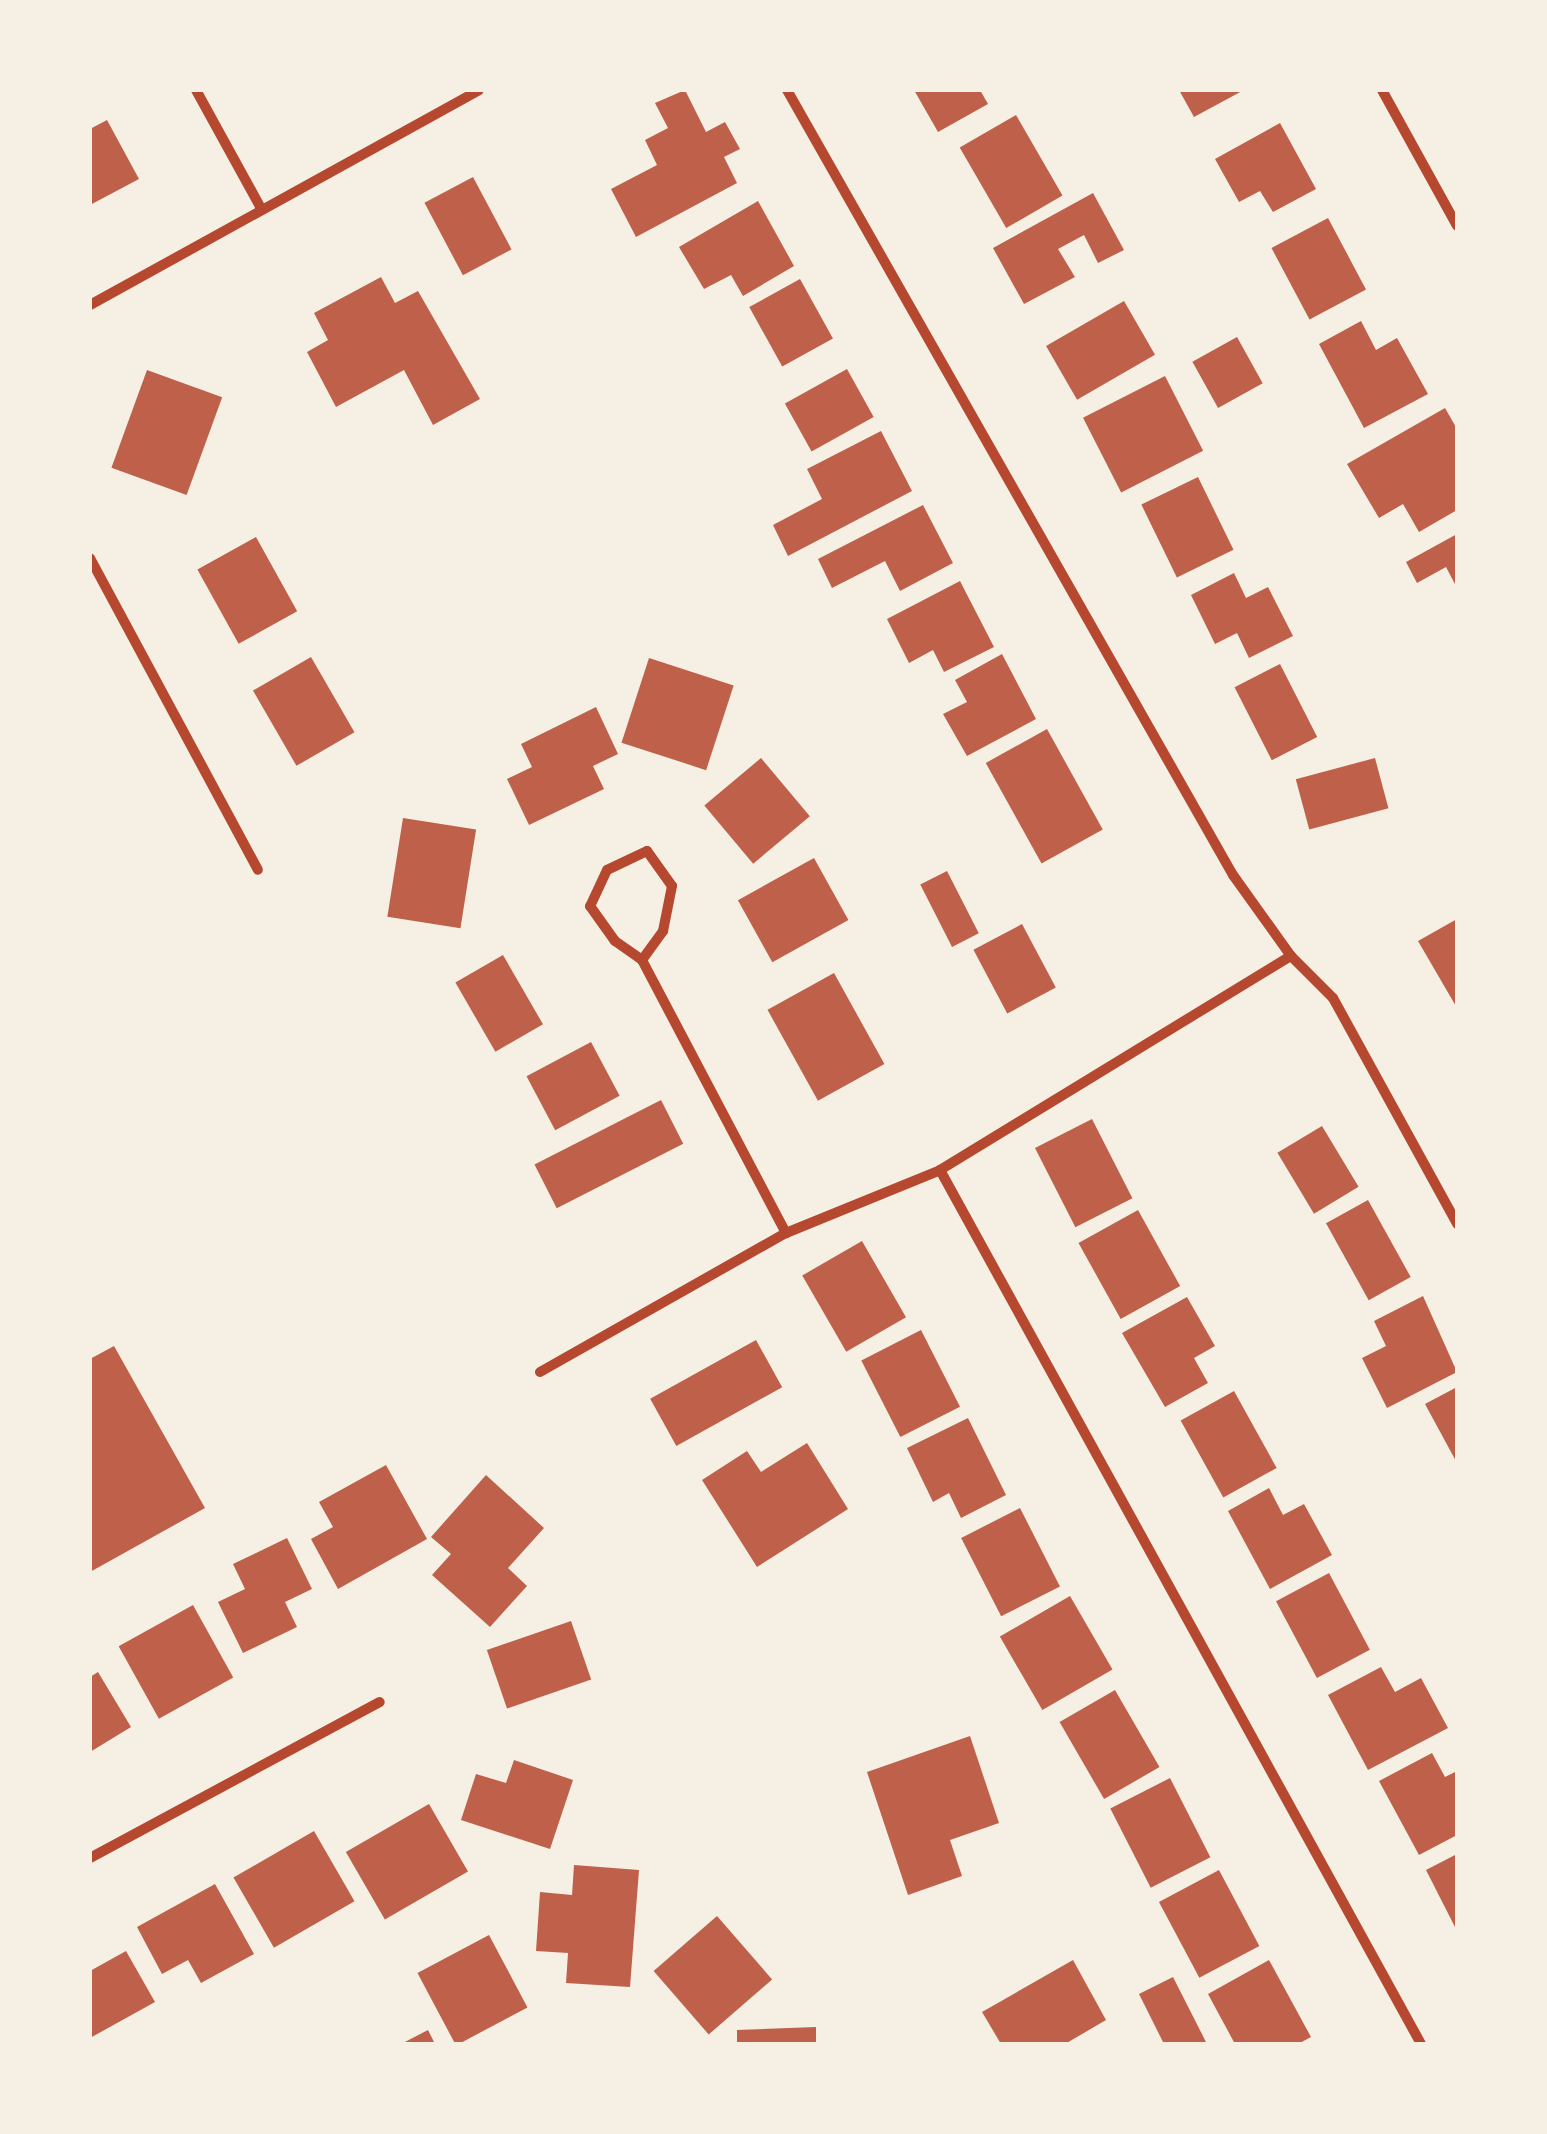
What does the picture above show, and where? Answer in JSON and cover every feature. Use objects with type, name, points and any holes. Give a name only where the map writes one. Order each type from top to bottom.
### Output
[{"type":"street","points":[[196,90],[261,208]]},
{"type":"street","points":[[90,305],[479,90]]},
{"type":"street","points":[[788,90],[1233,875],[1291,956],[1333,998],[1457,1224]]},
{"type":"street","points":[[1382,90],[1457,226]]},
{"type":"street","points":[[90,558],[258,870]]},
{"type":"street","points":[[642,960],[663,931],[672,886],[647,851],[608,870],[590,906],[616,941],[642,960],[786,1233]]},
{"type":"street","points":[[540,1372],[786,1233],[940,1170],[1291,956]]},
{"type":"street","points":[[940,1170],[1421,2044]]},
{"type":"street","points":[[90,1858],[380,1702]]},
{"type":"building","points":[[685,90],[706,132],[725,122],[740,149],[724,157],[737,183],[636,237],[611,189],[657,165],[645,140],[668,128],[655,103]]},
{"type":"building","points":[[914,90],[980,90],[988,104],[938,132]]},
{"type":"building","points":[[1179,90],[1244,90],[1194,117]]},
{"type":"building","points":[[1016,115],[1062,196],[1006,228],[960,148]]},
{"type":"building","points":[[107,120],[139,179],[90,205],[90,129]]},
{"type":"building","points":[[1280,123],[1316,189],[1273,212],[1260,191],[1239,202],[1215,159]]},
{"type":"building","points":[[473,177],[511,249],[463,275],[424,203]]},
{"type":"building","points":[[1093,193],[1124,250],[1098,263],[1084,235],[1058,249],[1075,277],[1024,304],[993,248]]},
{"type":"building","points":[[758,201],[794,266],[743,296],[731,275],[704,289],[679,247]]},
{"type":"building","points":[[1328,218],[1366,290],[1310,320],[1271,248]]},
{"type":"building","points":[[381,277],[395,303],[418,291],[480,399],[433,425],[404,370],[336,407],[307,352],[328,340],[314,313]]},
{"type":"building","points":[[800,279],[833,338],[782,367],[749,307]]},
{"type":"building","points":[[1124,301],[1155,355],[1077,400],[1046,346]]},
{"type":"building","points":[[1361,321],[1376,350],[1397,338],[1428,394],[1364,428],[1319,344]]},
{"type":"building","points":[[1237,337],[1263,383],[1218,408],[1192,362]]},
{"type":"building","points":[[847,369],[874,417],[812,452],[785,403]]},
{"type":"building","points":[[147,370],[222,397],[187,495],[111,468]]},
{"type":"building","points":[[1165,376],[1203,451],[1121,493],[1083,418]]},
{"type":"building","points":[[1445,408],[1457,429],[1457,510],[1419,532],[1403,504],[1379,518],[1347,464]]},
{"type":"building","points":[[881,431],[912,491],[788,556],[773,525],[822,499],[807,469]]},
{"type":"building","points":[[1198,477],[1234,550],[1177,577],[1141,505]]},
{"type":"building","points":[[923,505],[953,563],[900,591],[885,561],[832,588],[818,559]]},
{"type":"building","points":[[1457,534],[1457,588],[1446,567],[1417,583],[1406,562]]},
{"type":"building","points":[[256,537],[297,611],[239,644],[197,569]]},
{"type":"building","points":[[1234,573],[1246,598],[1268,587],[1293,636],[1249,658],[1237,633],[1215,644],[1191,595]]},
{"type":"building","points":[[960,581],[994,647],[944,672],[933,650],[909,663],[887,619]]},
{"type":"building","points":[[1002,654],[1036,719],[967,756],[943,714],[967,702],[955,680]]},
{"type":"building","points":[[311,657],[355,732],[296,766],[253,690]]},
{"type":"building","points":[[649,658],[734,686],[706,770],[621,743]]},
{"type":"building","points":[[1280,664],[1317,737],[1272,760],[1235,687]]},
{"type":"building","points":[[596,707],[618,754],[593,766],[604,789],[529,825],[507,779],[532,767],[521,744]]},
{"type":"building","points":[[1047,729],[1103,830],[1042,864],[986,763]]},
{"type":"building","points":[[761,758],[810,816],[753,864],[704,806]]},
{"type":"building","points":[[1375,758],[1388,808],[1309,829],[1296,779]]},
{"type":"building","points":[[403,818],[476,830],[460,928],[387,917]]},
{"type":"building","points":[[814,858],[848,920],[772,962],[738,900]]},
{"type":"building","points":[[947,871],[979,933],[952,947],[920,885]]},
{"type":"building","points":[[1457,919],[1457,1008],[1418,941]]},
{"type":"building","points":[[1022,924],[1056,988],[1007,1013],[973,950]]},
{"type":"building","points":[[503,955],[543,1024],[495,1052],[455,983]]},
{"type":"building","points":[[834,973],[884,1064],[818,1101],[768,1010]]},
{"type":"building","points":[[591,1042],[620,1096],[555,1130],[527,1076]]},
{"type":"building","points":[[661,1100],[683,1144],[557,1208],[534,1164]]},
{"type":"building","points":[[1092,1119],[1132,1198],[1075,1227],[1035,1148]]},
{"type":"building","points":[[1322,1126],[1359,1187],[1314,1214],[1277,1153]]},
{"type":"building","points":[[1368,1200],[1411,1277],[1369,1300],[1326,1223]]},
{"type":"building","points":[[1138,1210],[1180,1286],[1121,1319],[1079,1243]]},
{"type":"building","points":[[862,1241],[906,1317],[846,1352],[802,1276]]},
{"type":"building","points":[[1423,1296],[1457,1372],[1387,1408],[1362,1358],[1386,1346],[1374,1321]]},
{"type":"building","points":[[1187,1297],[1215,1346],[1194,1358],[1208,1383],[1165,1407],[1122,1333]]},
{"type":"building","points":[[921,1330],[960,1407],[900,1437],[861,1360]]},
{"type":"building","points":[[756,1340],[782,1387],[676,1446],[650,1399]]},
{"type":"building","points":[[114,1346],[205,1508],[90,1572],[90,1359]]},
{"type":"building","points":[[1457,1387],[1457,1463],[1425,1404]]},
{"type":"building","points":[[1234,1391],[1277,1468],[1223,1498],[1181,1421]]},
{"type":"building","points":[[968,1418],[1006,1495],[961,1518],[949,1493],[933,1502],[907,1448]]},
{"type":"building","points":[[807,1443],[848,1509],[757,1567],[702,1480],[747,1451],[761,1472]]},
{"type":"building","points":[[386,1465],[427,1539],[338,1589],[311,1539],[333,1527],[319,1502]]},
{"type":"building","points":[[486,1475],[544,1528],[508,1568],[527,1586],[490,1627],[432,1575],[451,1554],[431,1537]]},
{"type":"building","points":[[1269,1488],[1283,1515],[1304,1504],[1332,1555],[1270,1589],[1228,1511]]},
{"type":"building","points":[[1020,1508],[1060,1586],[1001,1616],[961,1538]]},
{"type":"building","points":[[287,1538],[312,1589],[285,1602],[297,1627],[243,1653],[218,1602],[245,1589],[233,1564]]},
{"type":"building","points":[[1329,1573],[1370,1650],[1317,1678],[1276,1601]]},
{"type":"building","points":[[1070,1596],[1112,1670],[1042,1710],[1000,1636]]},
{"type":"building","points":[[193,1605],[233,1678],[159,1719],[119,1646]]},
{"type":"building","points":[[571,1621],[591,1680],[507,1709],[487,1650]]},
{"type":"building","points":[[1381,1667],[1395,1692],[1421,1678],[1448,1728],[1368,1770],[1328,1695]]},
{"type":"building","points":[[98,1672],[131,1727],[90,1752],[90,1677]]},
{"type":"building","points":[[1115,1690],[1160,1767],[1104,1799],[1060,1722]]},
{"type":"building","points":[[970,1736],[999,1823],[950,1840],[962,1876],[908,1895],[867,1772]]},
{"type":"building","points":[[1432,1753],[1445,1777],[1457,1771],[1457,1835],[1419,1855],[1379,1781]]},
{"type":"building","points":[[514,1760],[573,1780],[550,1849],[461,1820],[476,1774],[506,1783]]},
{"type":"building","points":[[1170,1778],[1210,1857],[1151,1888],[1110,1808]]},
{"type":"building","points":[[429,1804],[468,1872],[385,1920],[346,1852]]},
{"type":"building","points":[[314,1831],[354,1901],[274,1948],[233,1878]]},
{"type":"building","points":[[1457,1854],[1457,1931],[1426,1870]]},
{"type":"building","points":[[574,1865],[639,1870],[630,1987],[566,1983],[568,1953],[536,1951],[540,1892],[572,1895]]},
{"type":"building","points":[[1219,1870],[1259,1946],[1199,1978],[1159,1902]]},
{"type":"building","points":[[215,1884],[254,1954],[201,1983],[188,1960],[162,1974],[137,1927]]},
{"type":"building","points":[[717,1916],[772,1979],[709,2035],[654,1971]]},
{"type":"building","points":[[489,1935],[527,2007],[455,2044],[417,1973]]},
{"type":"building","points":[[126,1951],[155,2002],[90,2038],[90,1971]]},
{"type":"building","points":[[1073,1960],[1106,2020],[1065,2044],[1001,2044],[982,2012]]},
{"type":"building","points":[[1269,1960],[1311,2037],[1298,2044],[1235,2044],[1208,1994]]},
{"type":"building","points":[[1173,1977],[1207,2044],[1164,2044],[1139,1994]]},
{"type":"building","points":[[816,2027],[816,2044],[737,2044],[737,2030]]},
{"type":"building","points":[[428,2030],[435,2044],[401,2044]]}]
